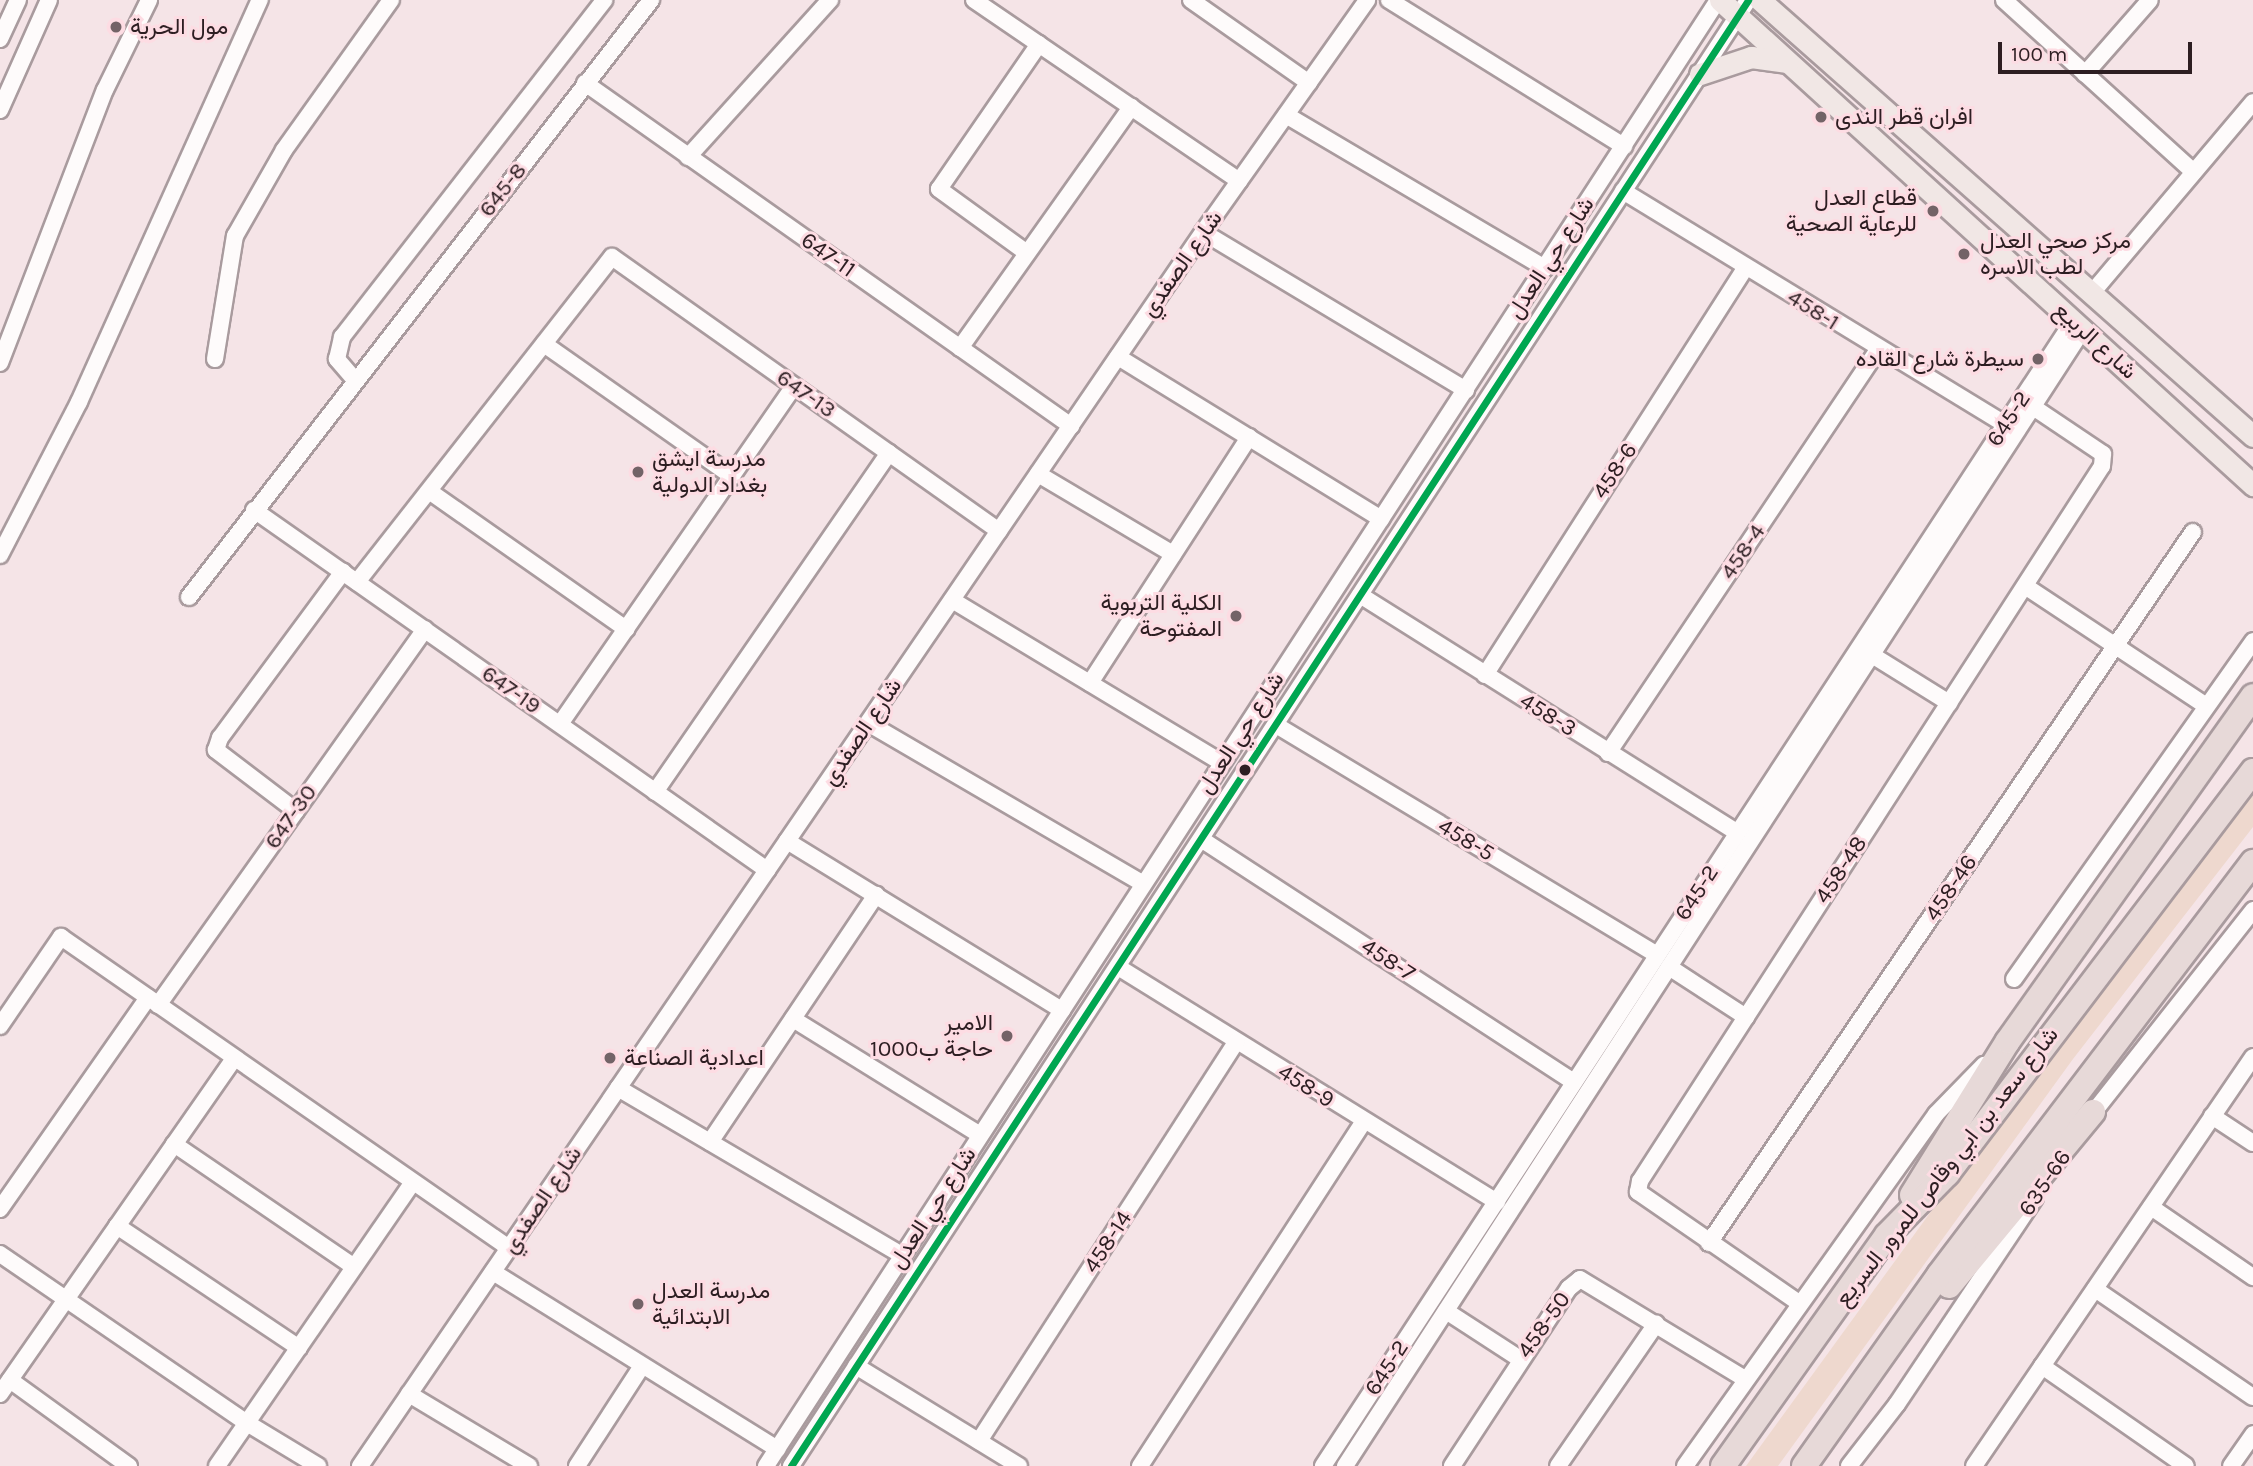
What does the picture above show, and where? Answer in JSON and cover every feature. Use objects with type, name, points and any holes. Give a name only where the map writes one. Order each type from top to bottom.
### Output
[{"type":"highway","points":[[1887,1235],[2008,1041],[2253,696]]},
{"type":"highway","name":"شارع سعد بن ابي وقاص للمرور السريع","points":[[1723,1466],[1887,1235],[1947,1174],[2253,771]]},
{"type":"highway","points":[[1804,1466],[1939,1275],[2253,862]]},
{"type":"highway","points":[[1834,1424],[2093,1112]]},
{"type":"main road","name":"شارع الربيع","points":[[1719,0],[1742,8],[1791,63],[2253,485]]},
{"type":"main road","name":"شارع الربيع","points":[[1760,0],[2250,433]]},
{"type":"main road","points":[[1700,74],[1751,57],[1773,57],[1791,63]]},
{"type":"main road","points":[[2222,458],[2250,433]]},
{"type":"street","points":[[0,39],[18,0]]},
{"type":"street","points":[[0,110],[6,79],[49,0]]},
{"type":"street","points":[[0,363],[6,333],[105,90],[149,0]]},
{"type":"street","points":[[0,555],[79,402],[260,0]]},
{"type":"street","points":[[215,359],[235,236],[284,150],[391,0]]},
{"type":"street","name":"645-8","points":[[355,380],[337,359],[342,337],[604,0]]},
{"type":"street","name":"645-8","points":[[189,597],[651,0]]},
{"type":"street","points":[[688,157],[830,0]]},
{"type":"street","points":[[974,0],[1239,181]]},
{"type":"street","name":"شارع الصفدي","points":[[360,1466],[1203,232],[1367,0]]},
{"type":"street","points":[[1389,0],[1620,153],[1636,172]]},
{"type":"street","name":"شارع حي العدل","points":[[766,1466],[1719,0]]},
{"type":"street","points":[[2004,0],[2194,172]]},
{"type":"street","points":[[2085,74],[2150,0]]},
{"type":"street","points":[[1197,2],[1309,83]]},
{"type":"street","name":"شارع حي العدل","points":[[791,1466],[1742,8]]},
{"type":"street","points":[[1027,253],[939,189],[1039,44]]},
{"type":"street","name":"647-11","points":[[585,83],[1071,426]]},
{"type":"street","points":[[2091,294],[2253,102]]},
{"type":"street","points":[[960,348],[1131,107]]},
{"type":"street","points":[[1286,115],[1545,268]]},
{"type":"street","name":"458-1","points":[[1623,191],[1878,350],[2005,424]]},
{"type":"street","points":[[1203,232],[1466,390]]},
{"type":"street","name":"647-13","points":[[544,344],[612,257],[999,531]]},
{"type":"street","name":"458-6","points":[[1485,675],[1746,267]]},
{"type":"street","name":"645-2","points":[[1345,1466],[2033,407],[2078,325]]},
{"type":"street","name":"645-2","points":[[1323,1466],[2005,424],[2078,325]]},
{"type":"street","points":[[1500,339],[1519,351]]},
{"type":"street","points":[[296,811],[223,759],[216,750],[220,738],[350,577],[429,491],[544,344],[732,476]]},
{"type":"street","name":"458-4","points":[[1608,753],[1878,350]]},
{"type":"street","points":[[1118,357],[1381,519]]},
{"type":"street","points":[[560,724],[794,386]]},
{"type":"street","name":"458-48","points":[[1799,1303],[1638,1192],[1640,1181],[2102,466],[2103,454],[2033,407]]},
{"type":"street","points":[[1090,683],[1249,437]]},
{"type":"street","points":[[655,792],[890,453]]},
{"type":"street","points":[[1038,474],[1173,554]]},
{"type":"street","points":[[429,491],[626,629]]},
{"type":"street","name":"647-19","points":[[254,510],[767,870]]},
{"type":"street","name":"458-46","points":[[1709,1243],[2193,532]]},
{"type":"street","points":[[2025,586],[2206,706]]},
{"type":"street","name":"458-3","points":[[1360,595],[1737,832]]},
{"type":"street","points":[[952,600],[1222,762]]},
{"type":"street","name":"647-30","points":[[0,1209],[296,811],[425,629]]},
{"type":"street","points":[[2014,979],[2253,641]]},
{"type":"street","points":[[1872,655],[1949,703]]},
{"type":"street","points":[[868,723],[1143,884]]},
{"type":"street","name":"458-5","points":[[1276,725],[1657,955]]},
{"type":"street","name":"458-7","points":[[1201,839],[1574,1082]]},
{"type":"street","points":[[787,841],[1062,1010]]},
{"type":"street","points":[[710,1142],[876,895]]},
{"type":"street","name":"635-66","points":[[1849,1466],[1897,1404],[2093,1112],[2253,910]]},
{"type":"street","points":[[0,1026],[61,937],[509,1248]]},
{"type":"street","name":"458-9","points":[[1118,967],[1363,1122],[1497,1202]]},
{"type":"street","points":[[1669,967],[1746,1017]]},
{"type":"street","points":[[793,1019],[980,1135]]},
{"type":"street","points":[[1685,1466],[1745,1378],[1936,1114],[2008,1041]]},
{"type":"street","name":"458-14","points":[[979,1441],[1236,1042]]},
{"type":"street","points":[[1982,1463],[2042,1366],[2253,1057]]},
{"type":"street","points":[[129,1466],[5,1387],[234,1058]]},
{"type":"street","points":[[1013,1086],[1033,1097]]},
{"type":"street","points":[[618,1088],[902,1255]]},
{"type":"street","points":[[2212,1116],[2253,1143]]},
{"type":"street","points":[[1140,1466],[1363,1122]]},
{"type":"street","points":[[174,1144],[354,1267]]},
{"type":"street","points":[[1532,1147],[1546,1156]]},
{"type":"street","points":[[217,1466],[413,1182]]},
{"type":"street","points":[[2151,1207],[2253,1277]]},
{"type":"street","points":[[117,1226],[299,1348]]},
{"type":"street","points":[[0,1254],[247,1423],[318,1466]]},
{"type":"street","points":[[492,1272],[777,1449]]},
{"type":"street","name":"458-50","points":[[1452,1466],[1520,1359],[1569,1288],[1580,1279],[1745,1378]]},
{"type":"street","points":[[2095,1289],[2253,1397]]},
{"type":"street","points":[[1446,1311],[1520,1359]]},
{"type":"street","points":[[1558,1466],[1656,1324]]},
{"type":"street","points":[[577,1466],[642,1366]]},
{"type":"street","points":[[856,1366],[1019,1466]]},
{"type":"street","points":[[2042,1366],[2186,1466]]},
{"type":"street","points":[[409,1394],[529,1466]]},
{"type":"street","points":[[1351,1423],[1365,1435]]},
{"type":"street","points":[[2231,1466],[2253,1434]]},
{"type":"shaded area","points":[[2253,783],[2253,827],[2073,1059],[1778,1466],[1746,1466],[2052,1045]]},
{"type":"transit line","points":[[791,1466],[1748,0]]},
{"type":"place","name":"مول الحرية","points":[[116,27]]},
{"type":"place","name":"افران قطر الندى","points":[[1821,117]]},
{"type":"place","name":"قطاع العدل للرعاية الصحية","points":[[1933,211]]},
{"type":"place","name":"مركز صحي العدل لطب الاسره","points":[[1964,254]]},
{"type":"place","name":"سيطرة شارع القاده","points":[[2038,359]]},
{"type":"place","name":"مدرسة ايشق بغداد الدولية","points":[[638,472]]},
{"type":"place","name":"الكلية التربوية المفتوحة","points":[[1236,616]]},
{"type":"place","name":"الامير حاجة ب1000","points":[[1007,1036]]},
{"type":"place","name":"اعدادية الصناعة","points":[[610,1058]]},
{"type":"place","name":"مدرسة العدل الابتدائية","points":[[638,1304]]}]
